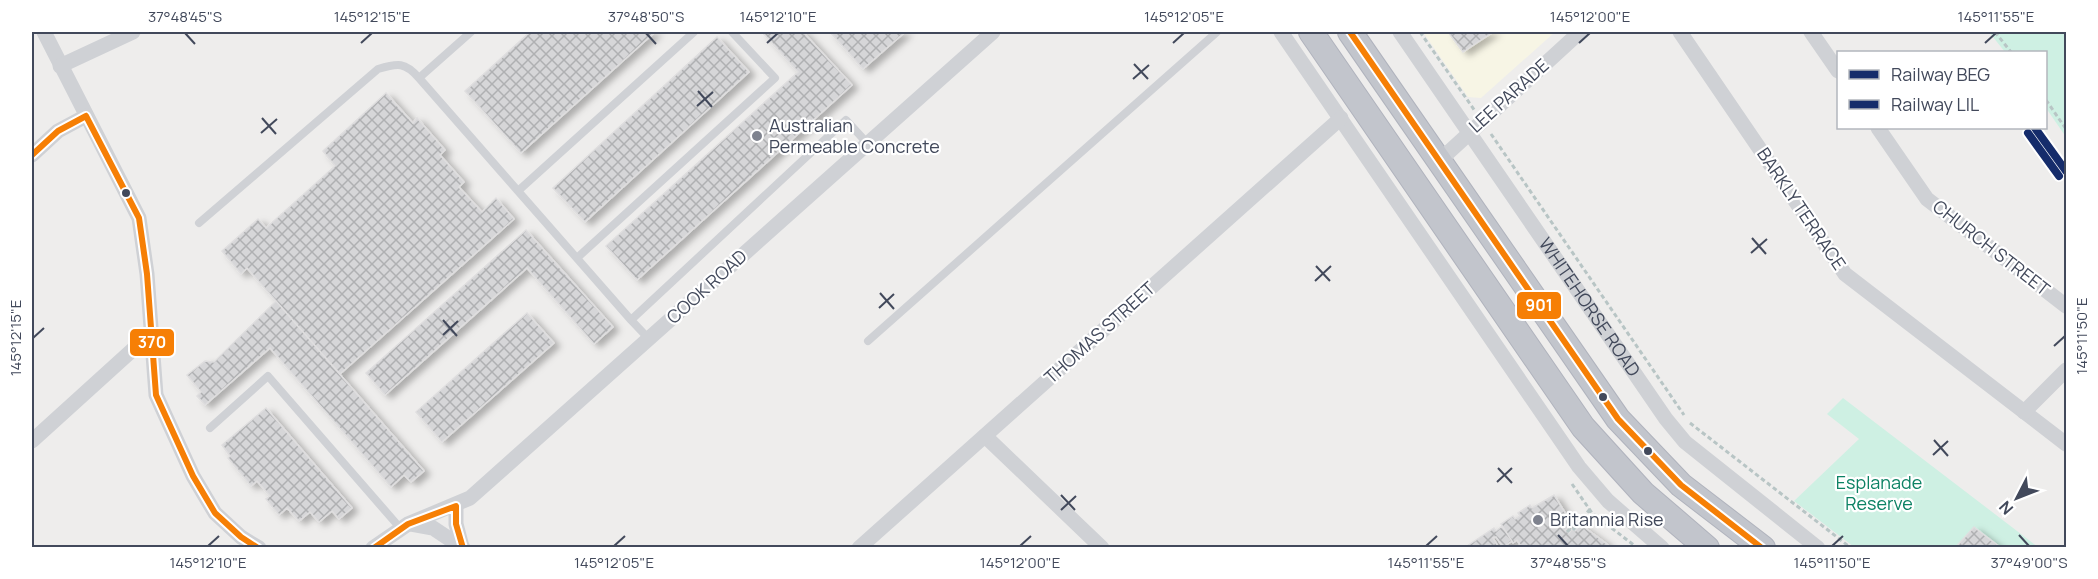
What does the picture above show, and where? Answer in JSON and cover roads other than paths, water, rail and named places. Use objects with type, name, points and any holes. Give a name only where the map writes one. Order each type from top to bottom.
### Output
[{"type":"highway","points":[[1311,32],[1583,427],[1643,493],[1707,548]]},
{"type":"highway","points":[[1350,32],[1618,419],[1681,484],[1763,548]]},
{"type":"street","points":[[44,32],[139,218],[147,274],[156,395],[193,476],[215,513],[241,537],[258,547]]},
{"type":"street","points":[[60,66],[133,32]]},
{"type":"street","name":"COOK ROAD","points":[[373,548],[405,526],[456,506],[470,498],[993,32]]},
{"type":"street","points":[[1281,32],[1579,467],[1608,501],[1662,548]]},
{"type":"street","name":"WHITEHORSE ROAD","points":[[1400,32],[1666,419],[1685,442],[1818,548]]},
{"type":"street","name":"LEE PARADE","points":[[1439,161],[1469,131],[1580,32]]},
{"type":"street","name":"BARKLY TERRACE","points":[[1680,32],[1845,274],[2067,444]]},
{"type":"street","points":[[1811,32],[1837,68]]},
{"type":"street","points":[[32,155],[58,131],[86,116]]},
{"type":"street","name":"THOMAS STREET","points":[[859,548],[1341,118]]},
{"type":"street","name":"CHURCH STREET","points":[[1879,129],[1927,199],[2067,306]]},
{"type":"street","points":[[32,441],[150,334]]},
{"type":"street","points":[[2024,412],[2067,370]]},
{"type":"street","points":[[985,436],[1102,548]]},
{"type":"street","points":[[456,506],[456,524],[463,547]]},
{"type":"street","points":[[405,526],[433,528],[463,547]]},
{"type":"lane","points":[[419,78],[471,32]]},
{"type":"lane","points":[[518,191],[694,32]]},
{"type":"lane","points":[[577,258],[775,78],[732,32]]},
{"type":"lane","points":[[868,340],[1217,32]]},
{"type":"lane","points":[[199,223],[378,69],[394,64],[409,67],[649,339]]},
{"type":"lane","points":[[631,320],[846,120],[868,144]]},
{"type":"lane","points":[[210,428],[268,376],[405,526]]},
{"type":"rail line","name":"BEG","points":[[2036,129],[2066,171]]},
{"type":"rail line","name":"LIL","points":[[2028,133],[2059,176]]},
{"type":"place","name":"Australian Permeable Concrete","points":[[757,136]]},
{"type":"place","name":"Britannia Rise","points":[[1538,520]]},
{"type":"park label","name":"Esplanade Reserve","points":[[1879,493]]}]
